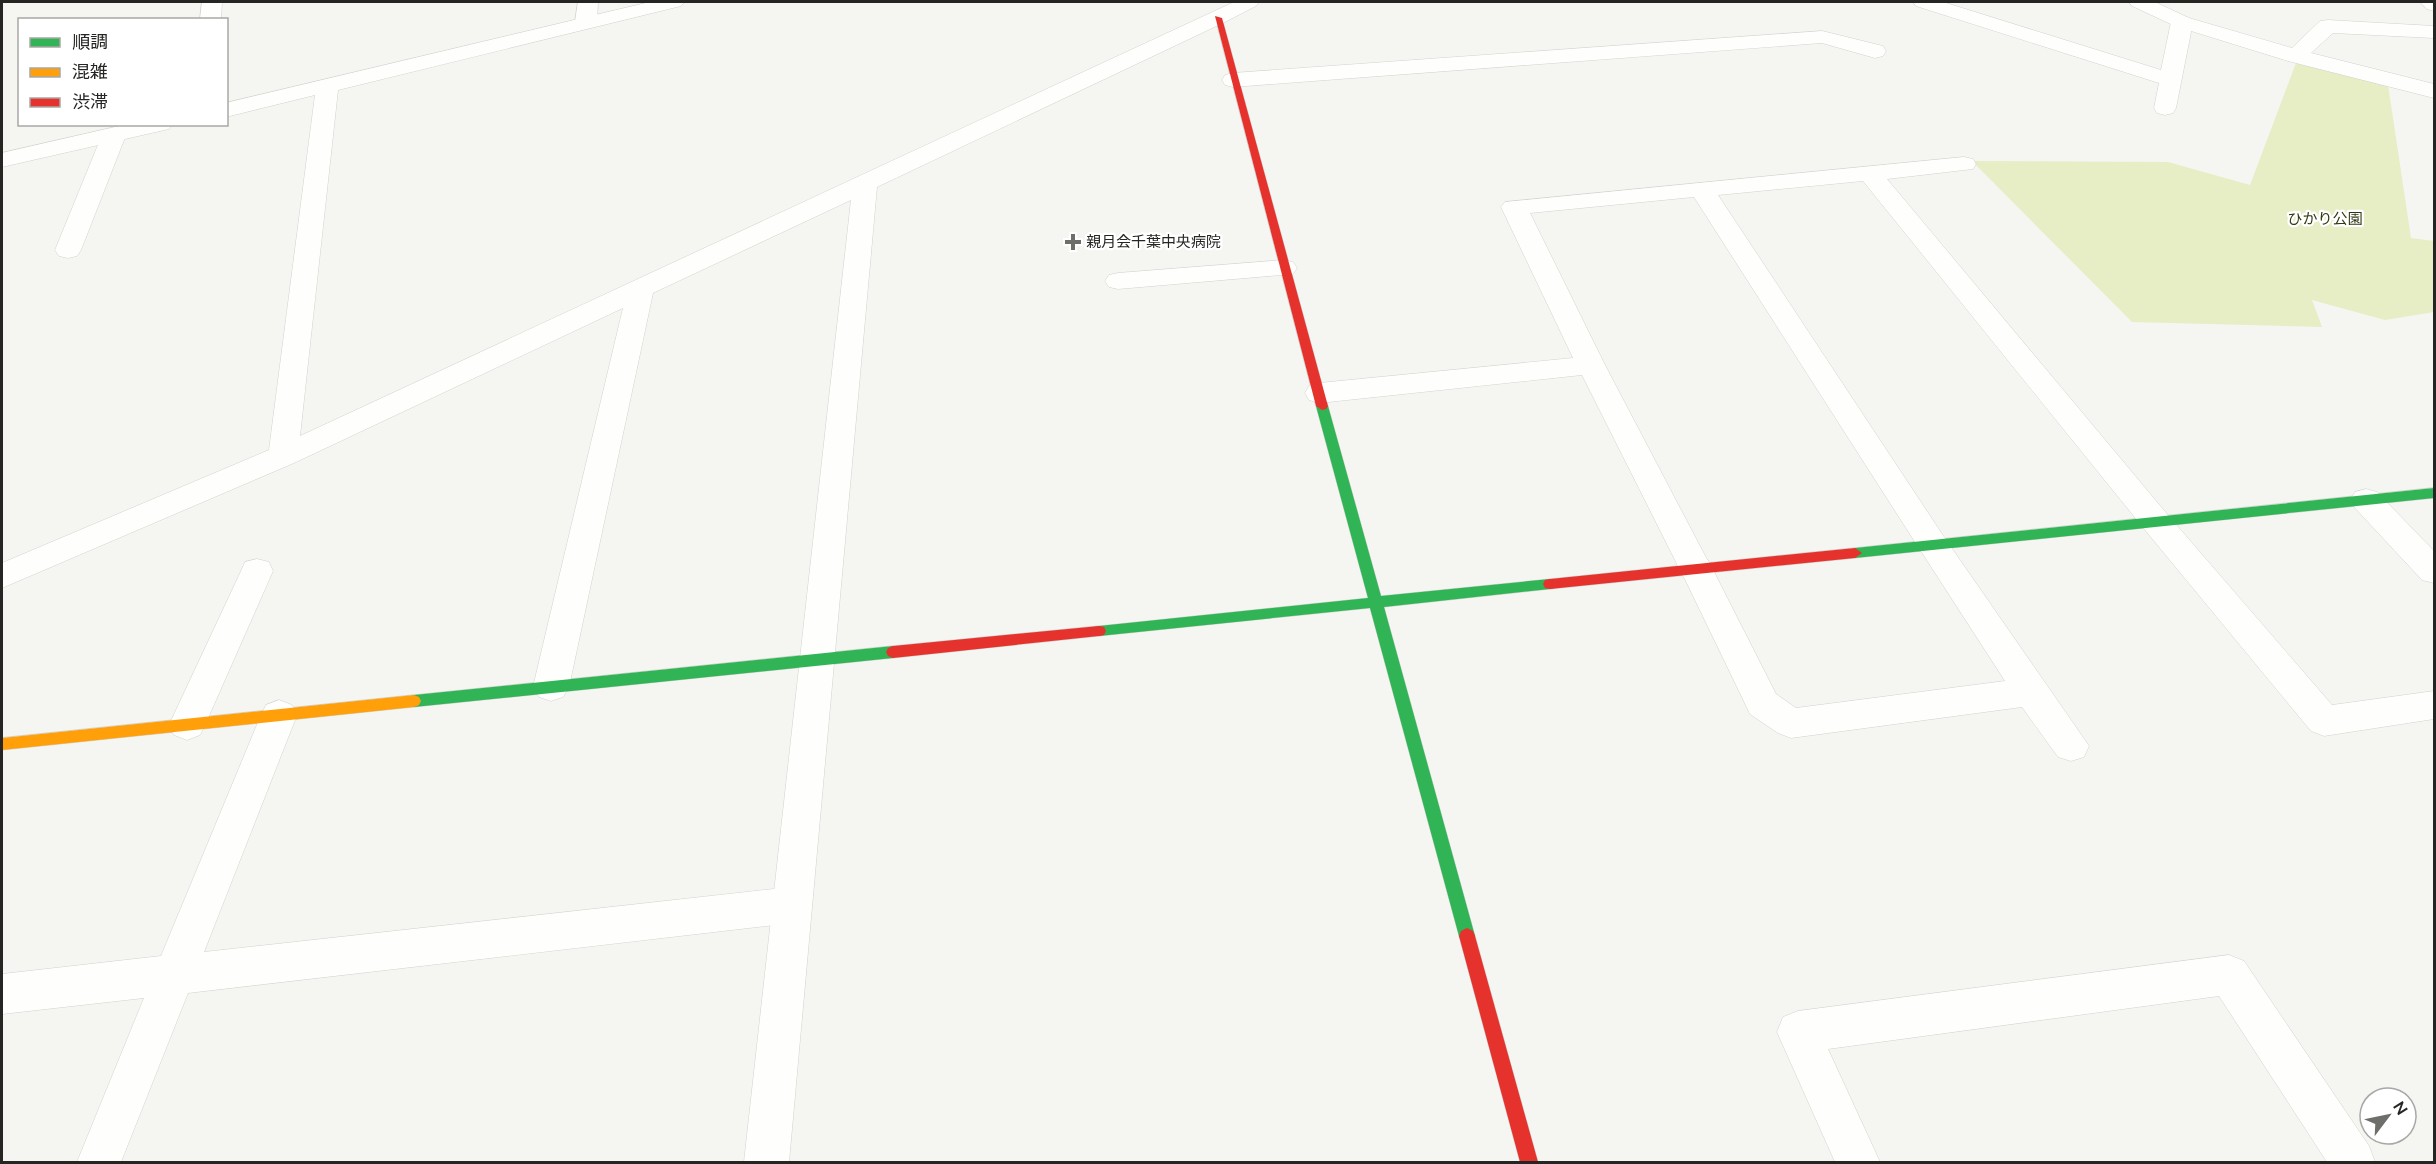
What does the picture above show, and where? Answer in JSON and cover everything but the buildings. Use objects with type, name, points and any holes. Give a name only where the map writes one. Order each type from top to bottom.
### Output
[{"type":"street","points":[[210,18],[212,2]]},
{"type":"street","points":[[228,110],[327,87],[587,12],[674,2]]},
{"type":"street","points":[[2,574],[283,456],[865,184],[1213,10],[1249,2]]},
{"type":"street","points":[[1923,2],[2171,80]]},
{"type":"street","points":[[2139,2],[2182,22],[2296,56],[2434,91]]},
{"type":"street","points":[[2430,2],[2434,5]]},
{"type":"street","points":[[1213,10],[1529,1162]]},
{"type":"street","points":[[2165,108],[2182,22]]},
{"type":"street","points":[[2296,56],[2328,26],[2434,32]]},
{"type":"street","points":[[1233,80],[1822,37],[1875,51]]},
{"type":"street","points":[[283,456],[327,87]]},
{"type":"street","points":[[2,160],[152,126]]},
{"type":"street","points":[[68,249],[114,135]]},
{"type":"street","points":[[1964,164],[1514,207],[1590,365],[1763,704],[1791,723],[2031,692]]},
{"type":"street","points":[[1870,174],[2156,522],[2324,721],[2434,705]]},
{"type":"street","points":[[766,1162],[865,184]]},
{"type":"street","points":[[1702,190],[1933,545],[2031,692],[2071,746]]},
{"type":"street","points":[[1118,281],[1284,268]]},
{"type":"street","points":[[551,687],[641,287]]},
{"type":"street","points":[[1318,393],[1590,365]]},
{"type":"street","points":[[2,744],[2434,493]]},
{"type":"street","points":[[2366,500],[2434,571]]},
{"type":"street","points":[[187,725],[257,571]]},
{"type":"street","points":[[99,1162],[279,715]]},
{"type":"street","points":[[2,994],[792,905]]},
{"type":"street","points":[[1858,1162],[1798,1032],[2229,975],[2354,1162]]},
{"type":"green space","name":"ひかり公園","points":[[2296,63],[2388,85],[2411,238],[2434,241],[2434,312],[2385,320],[2312,300],[2322,327],[2132,322],[1972,161],[2168,162],[2250,185]]},
{"type":"traffic: fast","points":[[1322,406],[1467,936]]},
{"type":"traffic: fast","points":[[1855,553],[2434,493]]},
{"type":"traffic: fast","points":[[1099,631],[1550,584]]},
{"type":"traffic: fast","points":[[414,701],[893,652]]},
{"type":"traffic: slow","points":[[2,744],[414,701]]},
{"type":"traffic: jam","points":[[1218,18],[1322,406]]},
{"type":"traffic: jam","points":[[1550,584],[1855,553]]},
{"type":"traffic: jam","points":[[893,652],[1099,631]]},
{"type":"traffic: jam","points":[[1467,936],[1529,1162]]},
{"type":"place","name":"親月会千葉中央病院","points":[[1073,242]]}]
